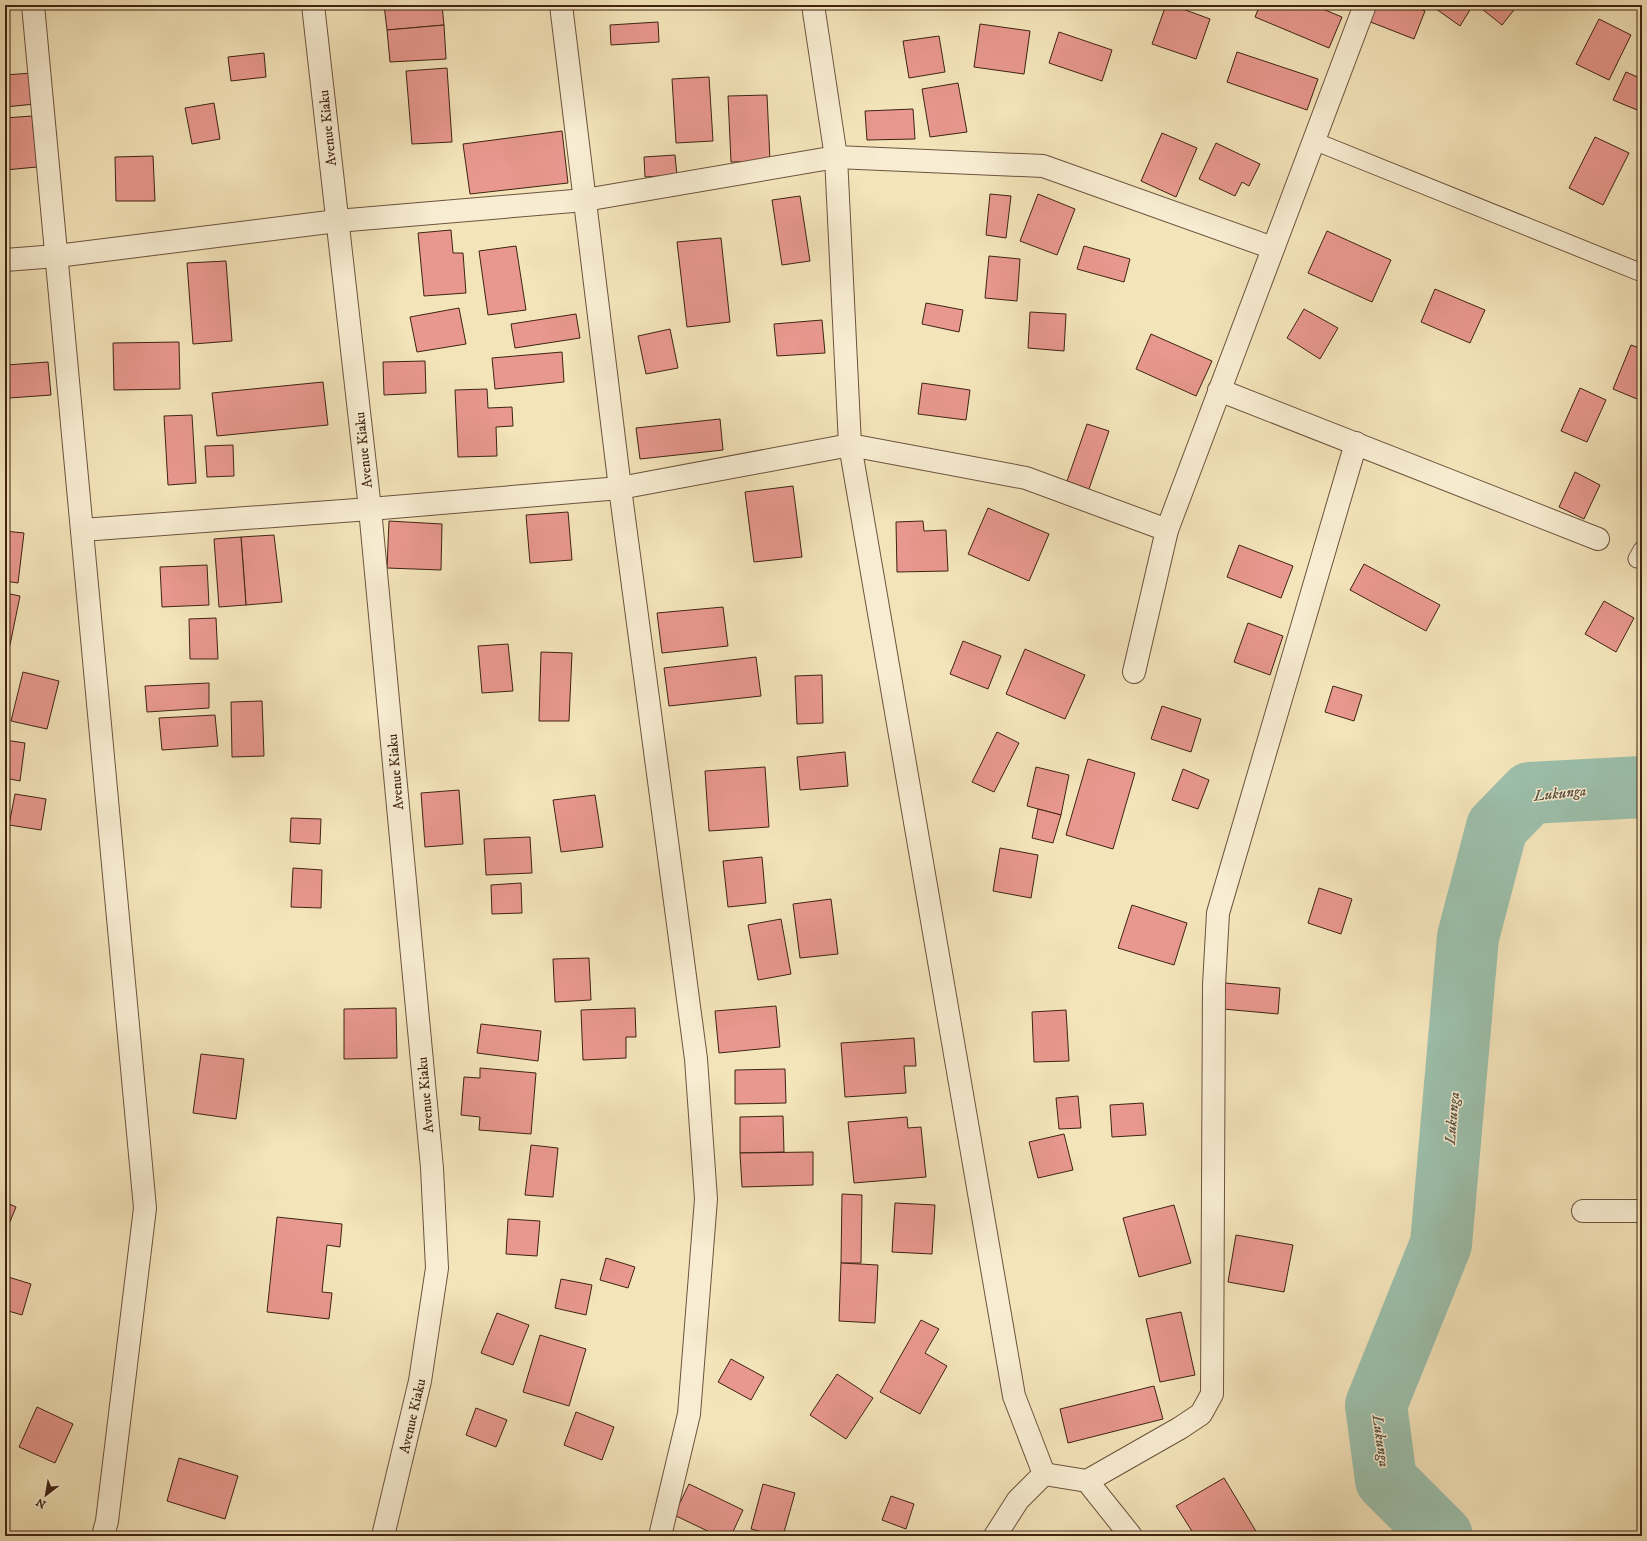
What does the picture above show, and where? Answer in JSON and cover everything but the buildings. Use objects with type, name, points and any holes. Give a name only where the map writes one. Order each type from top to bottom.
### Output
[{"type":"street","points":[[33,5],[145,1208],[107,1521],[103,1536]]},
{"type":"street","name":"Avenue Kiaku","points":[[313,5],[370,509],[432,1160],[437,1268],[420,1381],[383,1536]]},
{"type":"street","points":[[561,5],[620,488],[696,1059],[706,1199],[689,1414],[660,1536]]},
{"type":"street","points":[[813,5],[836,157],[850,445],[1014,1396],[1044,1474]]},
{"type":"street","points":[[1134,672],[1167,530],[1365,5]]},
{"type":"street","points":[[5,260],[57,256],[337,221],[585,200],[836,157],[1043,166],[1273,248]]},
{"type":"street","points":[[1219,390],[1598,539]]},
{"type":"street","points":[[1044,1474],[1087,1481],[1180,1428],[1201,1414],[1212,1394],[1214,985],[1218,913],[1356,444]]},
{"type":"street","points":[[82,530],[370,509],[620,488],[850,445],[1026,478],[1167,530]]},
{"type":"street","points":[[1583,1211],[1642,1211]]},
{"type":"street","points":[[995,1536],[1018,1500],[1044,1474]]},
{"type":"street","points":[[1087,1481],[1131,1536]]},
{"type":"lane","points":[[1314,141],[1642,273]]},
{"type":"waterway","name":"Lukunga","points":[[1442,1536],[1386,1480],[1376,1405],[1441,1244],[1468,937],[1497,827],[1530,793],[1642,787]]}]
